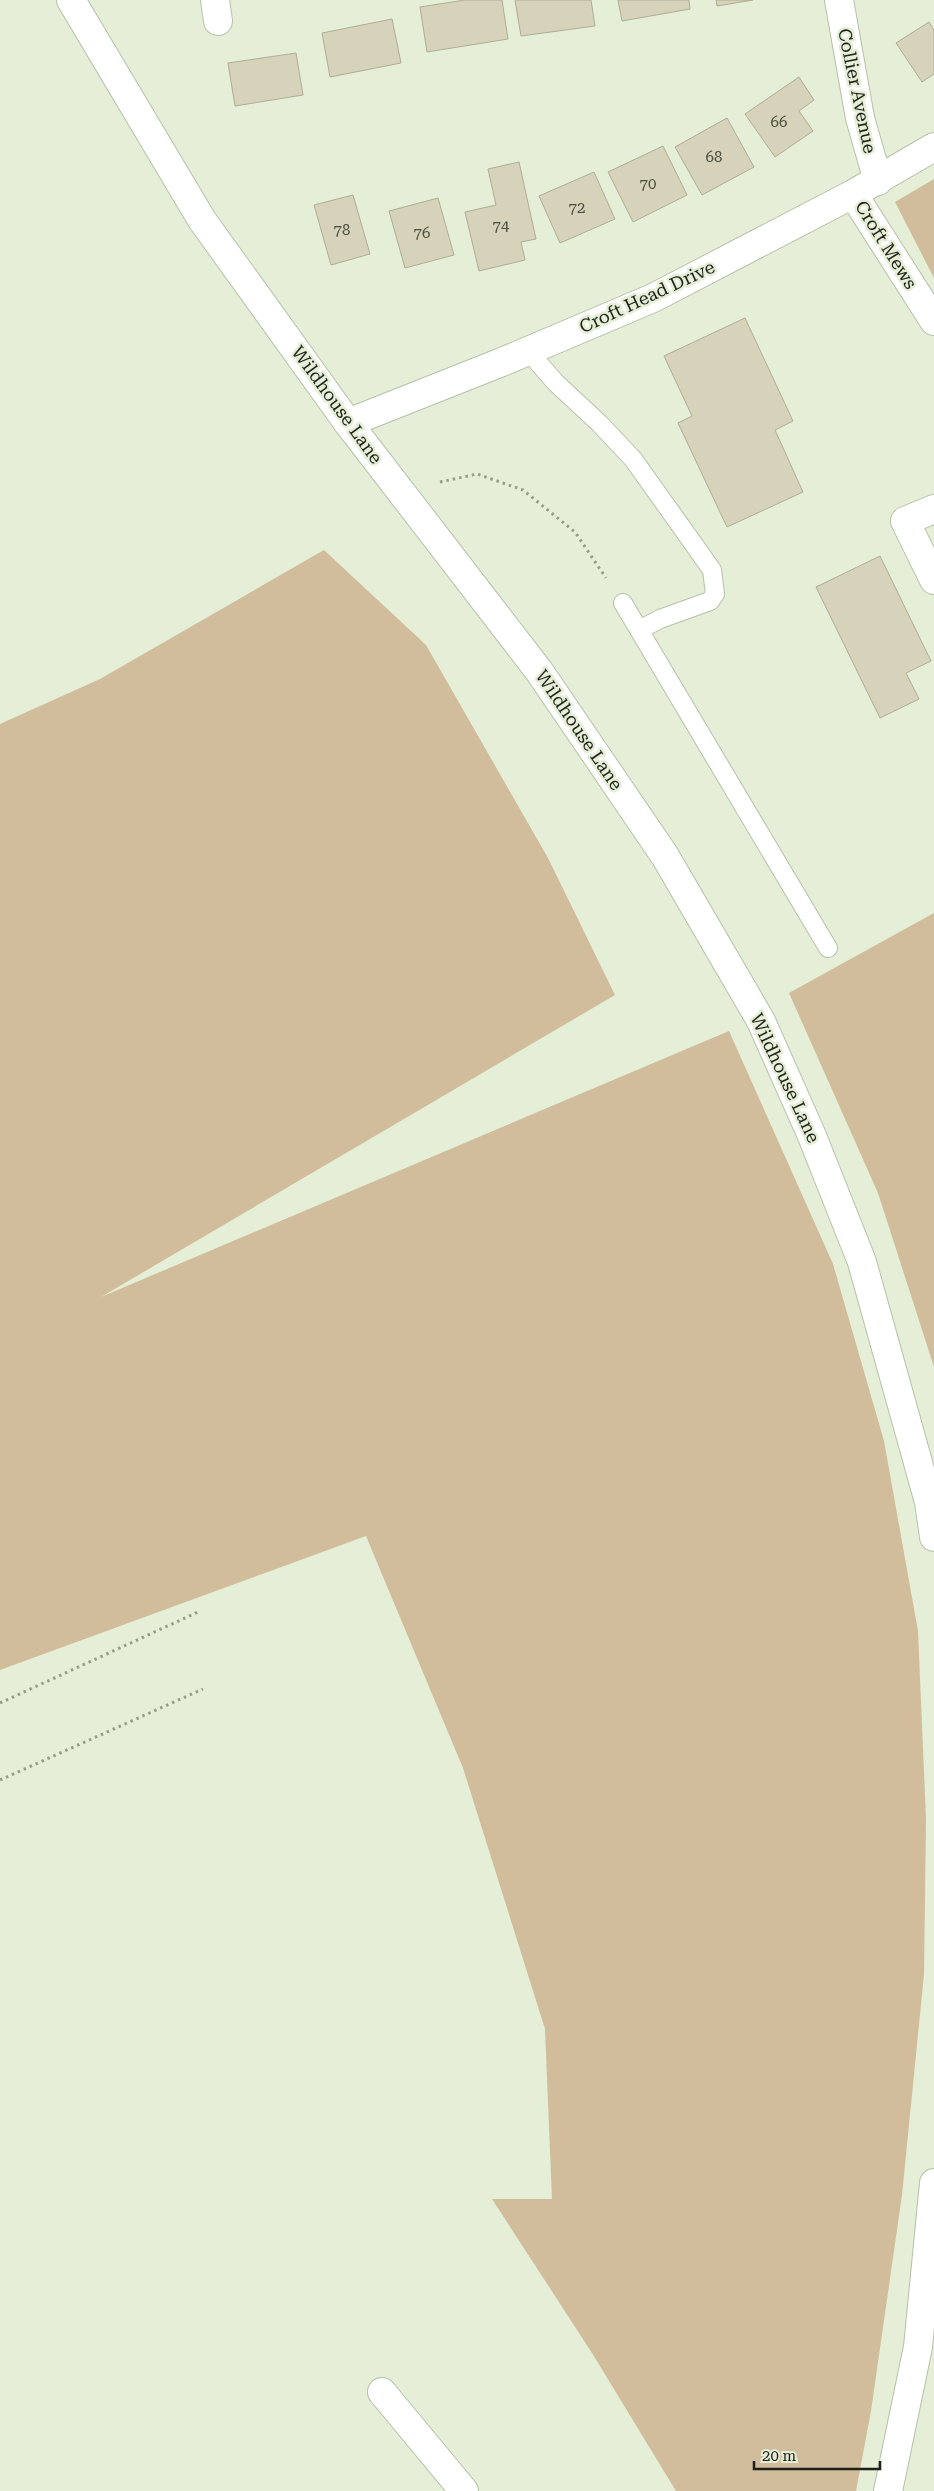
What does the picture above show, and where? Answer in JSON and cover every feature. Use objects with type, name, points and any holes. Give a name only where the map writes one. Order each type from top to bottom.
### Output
[{"type":"main road","name":"Wildhouse Lane","points":[[71,0],[202,220],[348,423],[540,672],[665,856],[760,1021],[812,1136],[862,1262],[929,1502],[934,1538]]},
{"type":"main road","name":"Collier Avenue","points":[[839,0],[860,118],[878,181]]},
{"type":"main road","name":"Croft Head Drive","points":[[348,423],[528,351],[653,298],[878,181],[934,146]]},
{"type":"main road","name":"Croft Mews","points":[[853,194],[934,321]]},
{"type":"main road","points":[[934,509],[905,521],[934,580]]},
{"type":"main road","points":[[888,2491],[926,2348],[934,2183]]},
{"type":"main road","points":[[382,2392],[464,2491]]},
{"type":"lane","points":[[528,351],[633,460],[712,570],[715,594],[710,601],[660,619],[639,630]]},
{"type":"lane","points":[[623,603],[828,948]]},
{"type":"path","points":[[400,490],[477,474],[523,490],[575,532],[623,603]]},
{"type":"path","points":[[0,1703],[198,1612]]},
{"type":"path","points":[[0,1780],[203,1689]]},
{"type":"shaded area","points":[[934,179],[934,278],[895,202]]},
{"type":"shaded area","points":[[324,550],[426,645],[548,858],[615,995],[101,1297],[729,1031],[833,1264],[884,1441],[918,1631],[926,1819],[924,1974],[902,2195],[871,2411],[856,2491],[676,2491],[592,2353],[492,2199],[552,2199],[545,2029],[463,1768],[366,1536],[0,1670],[0,724],[100,679]]},
{"type":"shaded area","points":[[934,913],[934,1367],[878,1193],[789,993]]},
{"type":"building","points":[[465,0],[502,0],[508,39],[427,52],[420,7]]},
{"type":"building","points":[[515,0],[591,0],[595,26],[521,36]]},
{"type":"building","points":[[618,0],[689,0],[690,9],[622,21]]},
{"type":"building","points":[[716,0],[753,0],[717,6]]},
{"type":"building","points":[[392,19],[401,63],[330,77],[322,33]]},
{"type":"building","points":[[929,22],[934,30],[934,74],[922,82],[896,43]]},
{"type":"building","points":[[296,53],[303,95],[235,106],[228,63]]},
{"type":"building","points":[[799,77],[814,100],[799,111],[813,131],[775,157],[745,114]]},
{"type":"building","points":[[727,118],[754,167],[702,195],[675,147]]},
{"type":"building","points":[[663,146],[687,195],[633,222],[608,172]]},
{"type":"building","points":[[519,162],[536,239],[521,242],[525,260],[479,271],[465,212],[496,205],[488,169]]},
{"type":"building","points":[[594,172],[615,219],[560,243],[539,196]]},
{"type":"building","points":[[353,195],[370,254],[331,265],[314,205]]},
{"type":"building","points":[[438,198],[454,255],[405,268],[389,211]]},
{"type":"building","points":[[745,318],[793,421],[775,430],[803,492],[727,527],[678,423],[692,416],[664,356]]},
{"type":"building","points":[[880,556],[931,661],[906,673],[919,699],[880,718],[816,587]]}]
